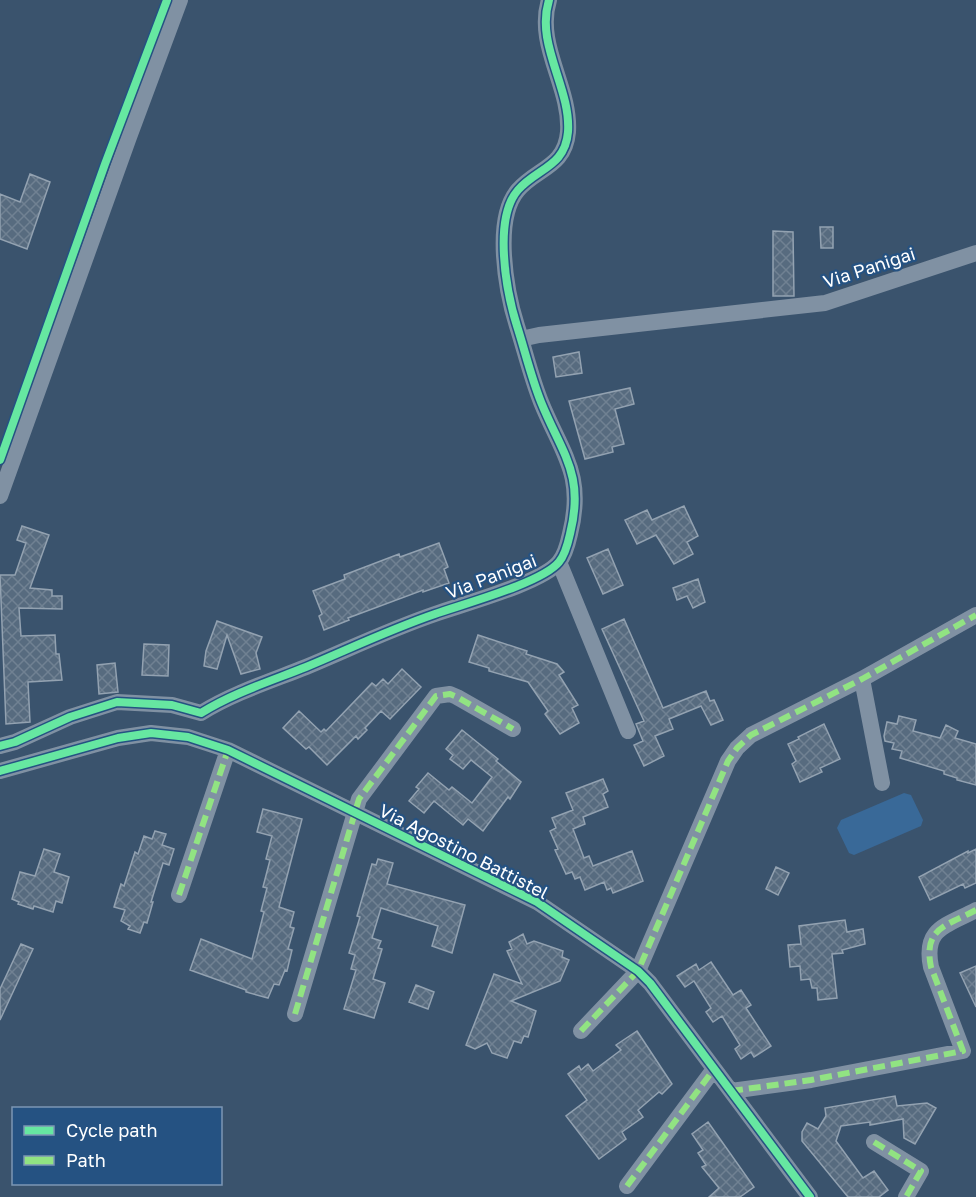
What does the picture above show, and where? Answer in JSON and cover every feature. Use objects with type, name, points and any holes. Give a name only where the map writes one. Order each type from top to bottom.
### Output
[{"type":"street","points":[[0,496],[180,0]]},
{"type":"street","name":"Via Panigai","points":[[201,713],[248,690],[432,615],[530,581],[559,562],[566,548],[573,523],[576,488],[571,469],[541,402],[516,322],[507,280],[504,233],[505,215],[511,199],[520,187],[559,158],[568,134],[568,117],[545,21],[549,0]]},
{"type":"street","name":"Via Panigai","points":[[521,339],[539,335],[825,303],[976,253]]},
{"type":"street","name":"Via Panigai","points":[[559,562],[628,731]]},
{"type":"street","points":[[581,1031],[638,971],[728,761],[737,748],[752,735],[862,679],[976,615]]},
{"type":"street","points":[[862,679],[882,783]]},
{"type":"street","name":"Via Agostino Battistel","points":[[295,1014],[359,799],[436,696],[450,694],[457,697],[513,729]]},
{"type":"street","points":[[0,746],[15,742],[70,717],[117,702],[172,705],[201,713],[192,722],[188,737]]},
{"type":"street","name":"Via Agostino Battistel","points":[[0,771],[117,738],[151,734],[188,737],[228,750],[537,902],[638,971],[650,983],[808,1196]]},
{"type":"street","points":[[178,895],[228,750]]},
{"type":"street","points":[[731,1091],[811,1080],[963,1051],[931,967],[928,953],[930,941],[935,933],[976,910]]},
{"type":"street","points":[[627,1186],[714,1069]]},
{"type":"street","points":[[874,1142],[921,1171],[906,1197]]},
{"type":"shaded area","points":[[904,793],[911,795],[923,820],[921,826],[854,855],[849,853],[837,828],[841,820]]},
{"type":"building","points":[[30,174],[50,182],[27,249],[0,239],[0,194],[20,202]]},
{"type":"building","points":[[820,227],[833,227],[833,248],[821,248]]},
{"type":"building","points":[[773,231],[793,232],[794,296],[773,296]]},
{"type":"building","points":[[579,352],[582,373],[556,377],[553,357]]},
{"type":"building","points":[[630,388],[634,404],[615,409],[624,444],[612,447],[613,452],[585,459],[569,401]]},
{"type":"building","points":[[684,506],[698,536],[687,542],[693,554],[674,564],[656,535],[637,544],[625,520],[647,510],[652,520]]},
{"type":"building","points":[[22,526],[49,535],[30,588],[52,590],[52,596],[62,596],[62,609],[19,608],[21,636],[55,635],[56,654],[59,654],[62,680],[28,682],[30,722],[6,724],[0,575],[15,575],[26,543],[17,540]]},
{"type":"building","points":[[439,543],[448,567],[444,569],[449,583],[423,592],[423,590],[348,618],[349,620],[324,630],[319,616],[322,614],[313,591],[345,579],[344,575],[399,554],[400,557]]},
{"type":"building","points":[[608,549],[623,585],[603,594],[587,558]]},
{"type":"building","points":[[698,579],[705,602],[693,608],[687,596],[677,600],[673,588]]},
{"type":"building","points":[[624,619],[663,708],[706,691],[710,701],[714,700],[723,720],[711,725],[701,706],[669,719],[673,729],[655,736],[664,756],[644,766],[634,745],[643,741],[636,724],[644,721],[602,629]]},
{"type":"building","points":[[217,621],[262,637],[256,653],[260,669],[241,674],[227,635],[217,669],[204,666],[206,651]]},
{"type":"building","points":[[478,635],[527,651],[526,654],[557,664],[564,672],[559,675],[578,705],[572,708],[579,723],[560,734],[545,714],[548,711],[528,682],[489,671],[489,668],[469,662]]},
{"type":"building","points":[[144,644],[169,645],[168,676],[142,675]]},
{"type":"building","points":[[115,663],[118,692],[99,694],[97,665]]},
{"type":"building","points":[[402,669],[421,687],[390,719],[381,711],[358,739],[356,736],[327,765],[309,747],[306,749],[283,728],[299,711],[321,732],[324,729],[326,731],[372,683],[376,686],[383,679],[388,684]]},
{"type":"building","points":[[899,716],[916,720],[913,731],[940,738],[946,725],[958,731],[955,738],[976,744],[976,785],[957,780],[957,778],[944,774],[944,771],[900,758],[902,751],[892,749],[894,743],[885,741],[884,736],[887,722],[897,724]]},
{"type":"building","points":[[824,724],[840,759],[820,768],[822,772],[800,782],[792,764],[796,761],[788,744]]},
{"type":"building","points":[[462,730],[498,759],[496,761],[521,782],[483,831],[468,819],[463,825],[434,801],[424,813],[409,801],[419,789],[416,787],[428,773],[449,790],[452,787],[472,803],[492,777],[471,760],[463,769],[450,759],[453,755],[446,749]]},
{"type":"building","points":[[603,779],[608,791],[603,794],[608,807],[583,817],[585,824],[573,829],[584,858],[589,856],[593,866],[632,851],[643,881],[613,893],[611,888],[607,890],[604,882],[585,890],[580,877],[575,879],[572,872],[566,874],[555,850],[558,849],[550,831],[556,828],[552,818],[573,810],[566,793]]},
{"type":"building","points":[[263,809],[302,819],[279,907],[294,912],[290,927],[294,928],[288,949],[292,950],[287,971],[285,970],[279,985],[274,984],[268,998],[190,970],[201,939],[252,959],[264,912],[261,911],[267,888],[263,887],[270,860],[266,859],[272,836],[257,832]]},
{"type":"building","points":[[155,831],[166,834],[162,845],[174,849],[169,865],[163,863],[147,923],[144,922],[140,933],[128,929],[130,926],[121,921],[125,910],[114,907],[121,884],[124,886],[135,852],[138,854],[144,836],[152,839]]},
{"type":"building","points":[[44,849],[60,854],[54,872],[69,877],[62,903],[56,901],[53,912],[34,906],[33,909],[18,904],[19,902],[12,899],[20,872],[35,876]]},
{"type":"building","points":[[976,849],[976,883],[965,888],[963,884],[930,900],[919,877]]},
{"type":"building","points":[[378,859],[393,863],[387,884],[465,905],[452,953],[432,946],[438,926],[381,908],[372,938],[381,941],[378,948],[382,949],[373,979],[385,983],[374,1018],[344,1009],[356,970],[351,969],[355,955],[349,953],[360,917],[357,916],[372,864],[376,865]]},
{"type":"building","points":[[776,867],[789,873],[778,895],[766,889]]},
{"type":"building","points":[[845,920],[847,932],[863,929],[865,944],[842,950],[843,953],[832,954],[837,998],[818,1000],[817,988],[812,988],[810,979],[801,980],[800,966],[790,967],[788,945],[801,944],[799,926]]},
{"type":"building","points":[[523,934],[527,944],[534,941],[563,951],[562,957],[569,960],[560,981],[511,1001],[536,1011],[528,1037],[524,1036],[521,1043],[514,1041],[507,1058],[492,1053],[487,1043],[475,1049],[466,1045],[494,974],[522,984],[507,951],[512,949],[509,942]]},
{"type":"building","points":[[21,944],[33,949],[0,1020],[0,989]]},
{"type":"building","points":[[711,962],[733,995],[741,990],[751,1005],[746,1008],[771,1046],[754,1057],[751,1052],[741,1059],[735,1049],[740,1045],[722,1016],[713,1022],[706,1012],[711,1008],[694,981],[685,987],[677,976],[696,964],[699,970]]},
{"type":"building","points":[[976,966],[976,1007],[960,973]]},
{"type":"building","points":[[416,985],[434,992],[428,1009],[409,1002]]},
{"type":"building","points":[[637,1031],[672,1084],[662,1094],[659,1092],[638,1110],[643,1117],[622,1132],[626,1139],[599,1159],[566,1116],[587,1100],[568,1074],[579,1066],[581,1070],[588,1064],[593,1071],[621,1050],[616,1045]]},
{"type":"building","points":[[895,1096],[897,1106],[927,1103],[936,1108],[915,1144],[904,1138],[903,1119],[870,1125],[870,1122],[841,1126],[836,1141],[863,1178],[874,1171],[888,1190],[879,1197],[848,1197],[802,1141],[802,1132],[807,1123],[818,1129],[826,1116],[825,1108]]},
{"type":"building","points":[[708,1122],[754,1187],[740,1197],[709,1197],[719,1188],[702,1167],[706,1165],[698,1153],[703,1150],[692,1134]]},
{"type":"marked path","points":[[581,1031],[638,971],[728,761],[737,748],[751,735],[862,679],[976,615]]},
{"type":"marked path","points":[[295,1014],[359,799],[436,696],[450,694],[513,729]]},
{"type":"marked path","points":[[179,895],[228,750]]},
{"type":"marked path","points":[[731,1091],[811,1080],[963,1051],[931,967],[929,954],[930,944],[939,930],[976,910]]},
{"type":"marked path","points":[[627,1186],[714,1069]]},
{"type":"marked path","points":[[874,1142],[921,1171],[906,1197]]},
{"type":"cycle path","points":[[0,460],[105,164],[167,0]]},
{"type":"cycle path","points":[[0,746],[15,742],[70,717],[117,702],[172,705],[201,713],[239,693],[402,626],[520,585],[550,570],[559,562],[565,552],[574,513],[573,480],[569,465],[531,374],[509,294],[504,256],[506,219],[510,203],[525,183],[556,160],[566,144],[567,115],[546,33],[549,0]]},
{"type":"cycle path","points":[[0,771],[118,738],[151,733],[188,737],[228,750],[537,902],[638,971],[650,983],[810,1197]]}]
